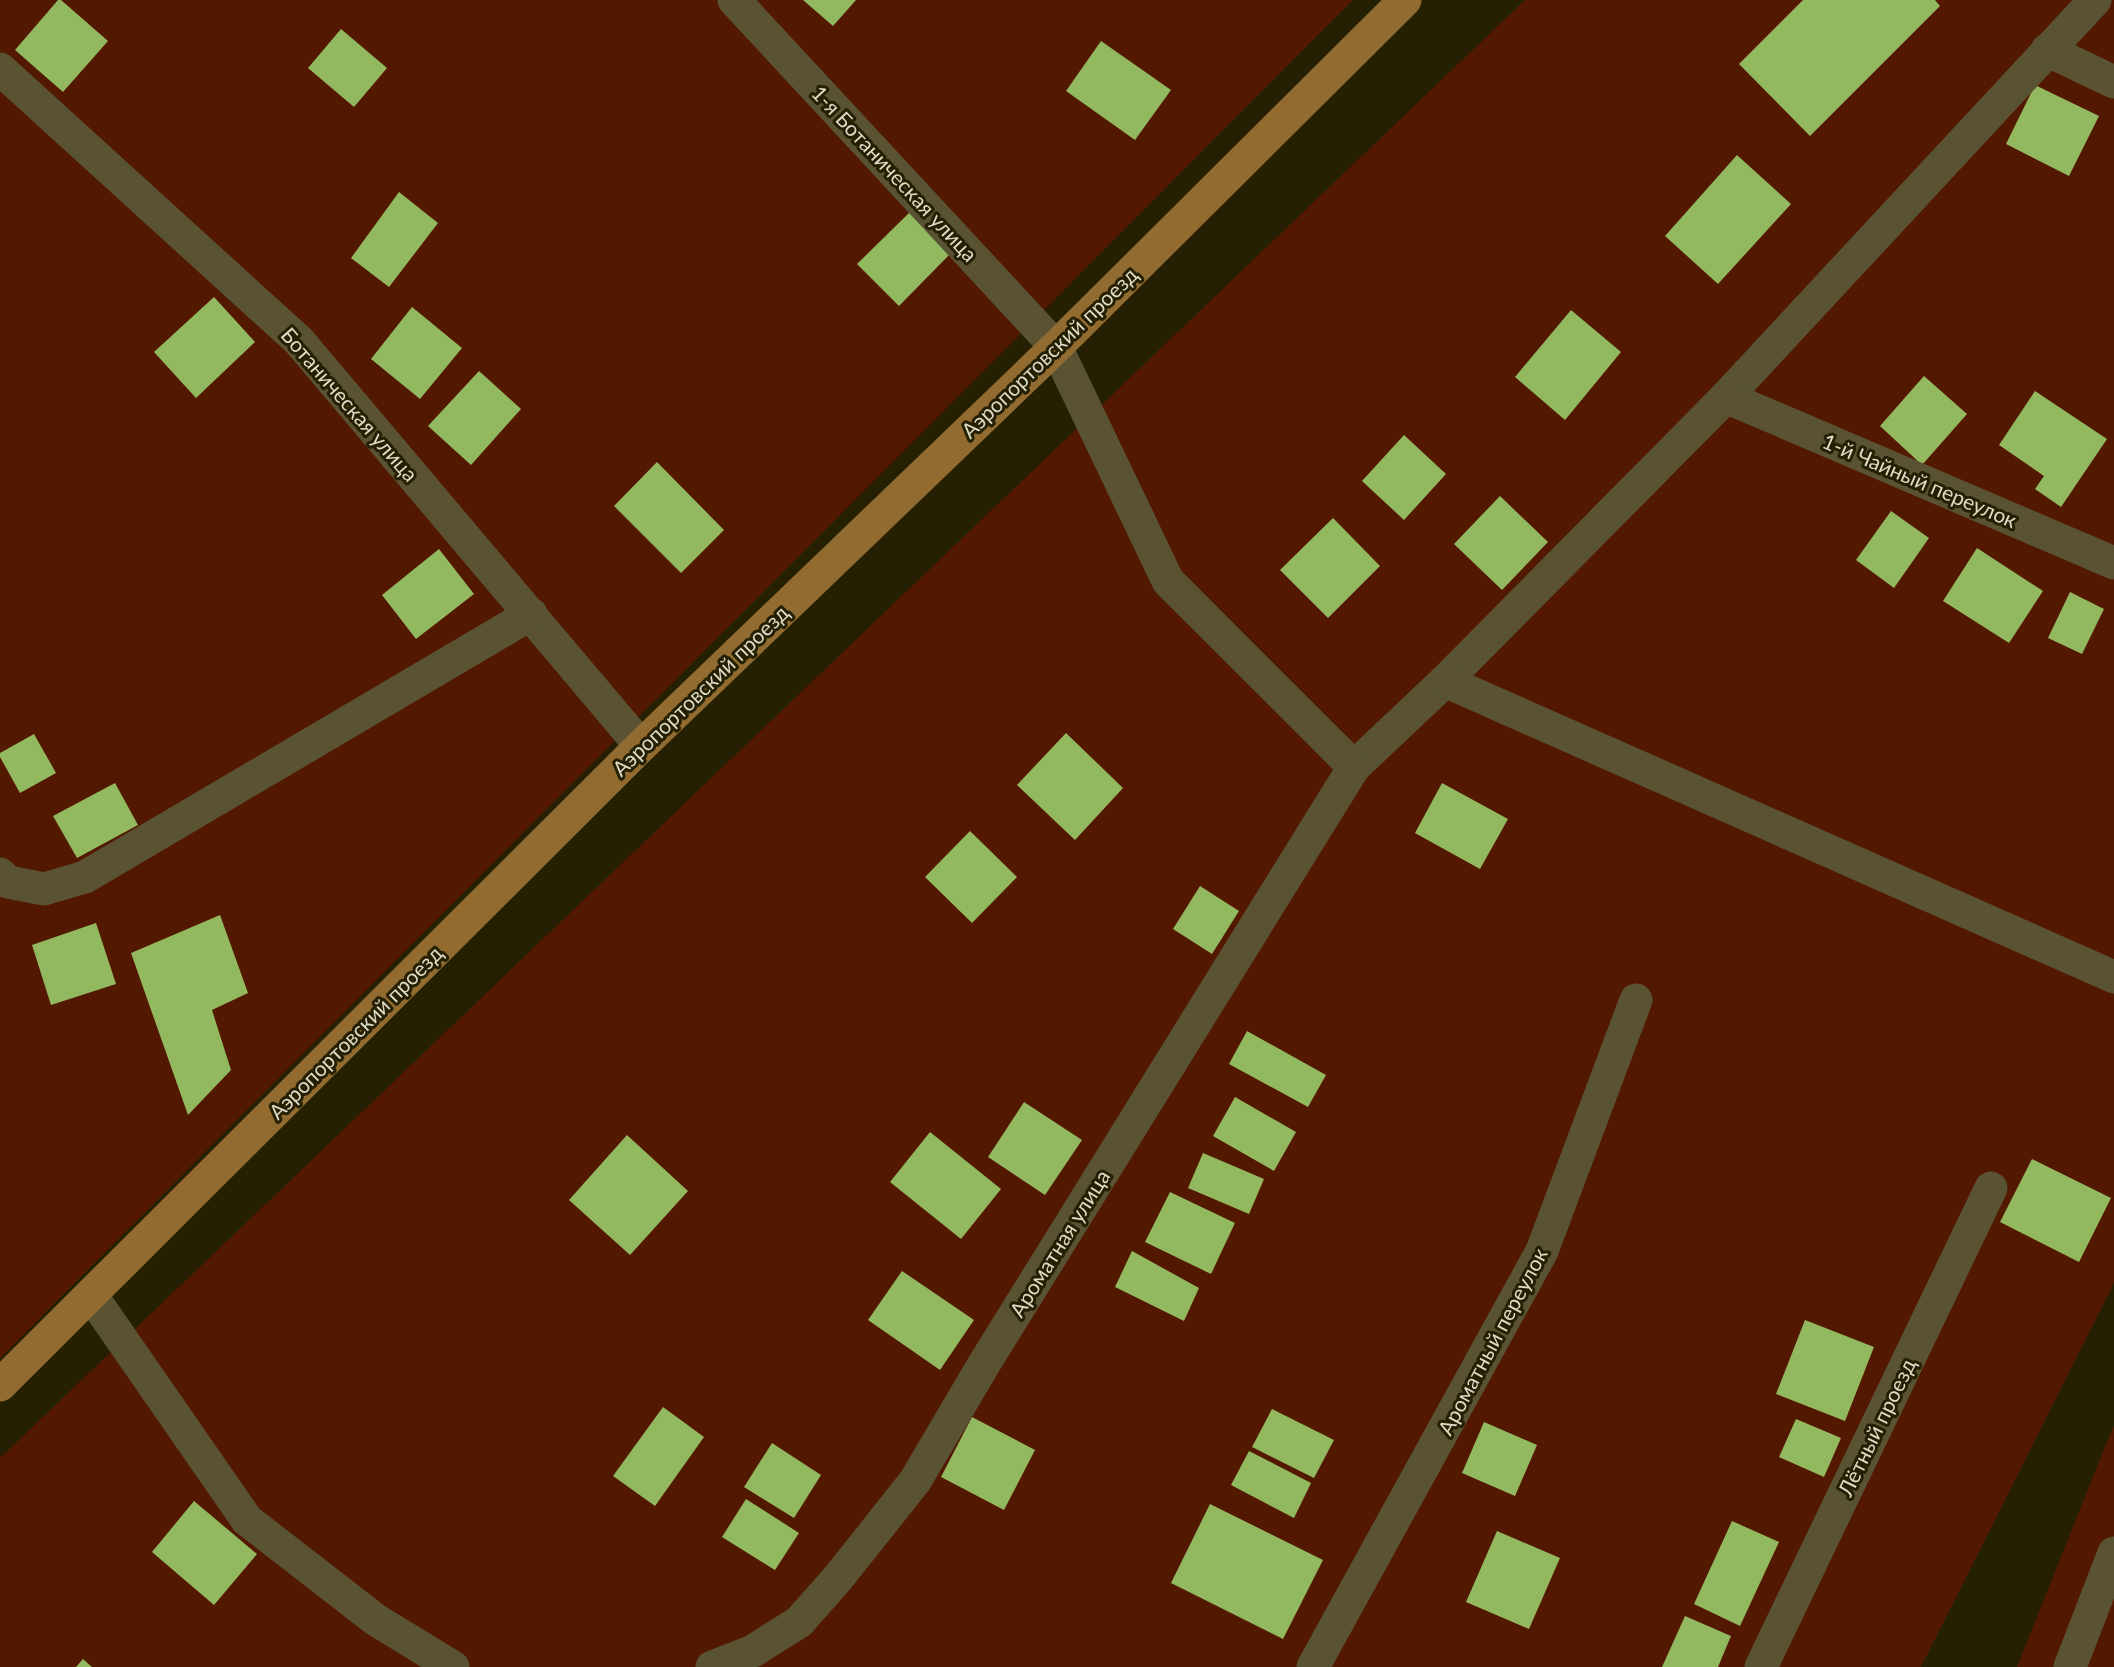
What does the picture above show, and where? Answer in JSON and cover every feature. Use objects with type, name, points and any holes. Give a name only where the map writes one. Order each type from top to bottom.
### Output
[{"type":"main road","name":"Аэропортовский проезд","points":[[0,1386],[641,746],[1056,347],[1406,0]]},
{"type":"street","name":"1-я Ботаническая улица","points":[[734,0],[1056,347],[1168,581],[1354,767]]},
{"type":"street","name":"Ароматная улица","points":[[712,1667],[753,1651],[799,1622],[838,1578],[915,1481],[984,1364],[1354,767],[1445,681],[1726,397],[2095,0]]},
{"type":"street","points":[[2047,50],[2114,82]]},
{"type":"street","name":"Ботаническая улица","points":[[0,69],[299,341],[641,746]]},
{"type":"street","name":"1-й Чайный переулок","points":[[1726,397],[2114,563]]},
{"type":"street","points":[[4,878],[44,889],[85,878],[531,614]]},
{"type":"street","points":[[1445,681],[2114,977]]},
{"type":"street","name":"Ароматный переулок","points":[[1313,1667],[1542,1251],[1636,1000]]},
{"type":"street","name":"Лётный проезд","points":[[1761,1667],[1991,1188]]},
{"type":"street","points":[[91,1295],[247,1520],[376,1620],[453,1667]]},
{"type":"street","points":[[2070,1667],[2114,1553]]},
{"type":"shaded area","points":[[0,0],[1353,0],[0,1358]]},
{"type":"shaded area","points":[[1525,0],[2114,0],[2114,1283],[1921,1667],[0,1667],[0,1458]]},
{"type":"shaded area","points":[[2114,1426],[2114,1667],[2017,1667],[2106,1444]]},
{"type":"building","points":[[58,0],[61,0],[108,41],[63,92],[15,50]]},
{"type":"building","points":[[803,0],[856,0],[833,26]]},
{"type":"building","points":[[1803,0],[1935,0],[1940,6],[1810,136],[1739,64]]},
{"type":"building","points":[[341,29],[387,68],[354,107],[308,68]]},
{"type":"building","points":[[1101,41],[1171,90],[1135,140],[1066,91]]},
{"type":"building","points":[[2035,85],[2099,116],[2069,176],[2006,144]]},
{"type":"building","points":[[1737,155],[1791,204],[1718,284],[1665,236]]},
{"type":"building","points":[[399,192],[438,223],[389,287],[351,258]]},
{"type":"building","points":[[910,212],[951,253],[899,306],[857,264]]},
{"type":"building","points":[[214,297],[255,342],[196,398],[154,352]]},
{"type":"building","points":[[412,307],[462,348],[420,399],[371,359]]},
{"type":"building","points":[[1571,310],[1621,352],[1565,420],[1515,377]]},
{"type":"building","points":[[479,371],[521,409],[471,465],[428,426]]},
{"type":"building","points":[[1924,376],[1967,414],[1922,465],[1880,426]]},
{"type":"building","points":[[2035,391],[2107,439],[2061,507],[2035,489],[2044,476],[1999,445]]},
{"type":"building","points":[[1404,435],[1446,474],[1404,520],[1362,481]]},
{"type":"building","points":[[657,462],[724,530],[681,573],[614,506]]},
{"type":"building","points":[[1500,496],[1548,542],[1502,590],[1454,544]]},
{"type":"building","points":[[1891,511],[1929,538],[1894,588],[1856,560]]},
{"type":"building","points":[[1333,518],[1380,566],[1328,618],[1280,570]]},
{"type":"building","points":[[1977,548],[2043,591],[2009,643],[1943,601]]},
{"type":"building","points":[[439,549],[474,594],[416,639],[382,595]]},
{"type":"building","points":[[2070,592],[2104,609],[2082,654],[2048,638]]},
{"type":"building","points":[[1066,733],[1123,788],[1075,840],[1017,785]]},
{"type":"building","points":[[34,734],[56,773],[20,793],[0,753]]},
{"type":"building","points":[[115,783],[138,825],[77,858],[53,816]]},
{"type":"building","points":[[1442,783],[1508,819],[1480,869],[1415,833]]},
{"type":"building","points":[[970,831],[1017,877],[972,923],[925,877]]},
{"type":"building","points":[[1200,886],[1239,911],[1212,954],[1173,929]]},
{"type":"building","points":[[220,915],[248,993],[212,1010],[231,1070],[188,1115],[131,953]]},
{"type":"building","points":[[96,923],[116,984],[51,1005],[32,945]]},
{"type":"building","points":[[1247,1031],[1326,1075],[1308,1107],[1229,1064]]},
{"type":"building","points":[[1235,1097],[1296,1132],[1274,1171],[1213,1136]]},
{"type":"building","points":[[1024,1102],[1082,1140],[1045,1195],[988,1157]]},
{"type":"building","points":[[930,1132],[1001,1189],[961,1239],[890,1182]]},
{"type":"building","points":[[627,1135],[688,1191],[630,1255],[569,1200]]},
{"type":"building","points":[[1203,1153],[1264,1179],[1249,1214],[1188,1188]]},
{"type":"building","points":[[2032,1159],[2111,1198],[2079,1262],[2000,1222]]},
{"type":"building","points":[[1170,1192],[1235,1223],[1211,1274],[1145,1242]]},
{"type":"building","points":[[1132,1251],[1199,1288],[1184,1321],[1115,1287]]},
{"type":"building","points":[[902,1271],[974,1320],[940,1370],[868,1320]]},
{"type":"building","points":[[1805,1320],[1874,1347],[1845,1421],[1776,1394]]},
{"type":"building","points":[[663,1407],[704,1437],[655,1506],[613,1476]]},
{"type":"building","points":[[1272,1409],[1334,1440],[1314,1478],[1252,1447]]},
{"type":"building","points":[[972,1417],[1035,1450],[1004,1510],[941,1477]]},
{"type":"building","points":[[1796,1419],[1841,1438],[1824,1477],[1779,1457]]},
{"type":"building","points":[[1484,1422],[1537,1445],[1515,1496],[1462,1473]]},
{"type":"building","points":[[772,1443],[821,1475],[794,1518],[744,1487]]},
{"type":"building","points":[[1249,1451],[1311,1483],[1294,1518],[1231,1485]]},
{"type":"building","points":[[746,1499],[799,1533],[775,1570],[722,1537]]},
{"type":"building","points":[[194,1501],[257,1554],[214,1605],[152,1552]]},
{"type":"building","points":[[1210,1504],[1323,1560],[1283,1639],[1171,1583]]},
{"type":"building","points":[[1732,1521],[1779,1542],[1740,1626],[1694,1604]]},
{"type":"building","points":[[1497,1531],[1560,1558],[1529,1629],[1466,1602]]},
{"type":"building","points":[[1685,1616],[1731,1636],[1718,1667],[1662,1667]]},
{"type":"building","points":[[83,1659],[92,1667],[76,1667]]}]
